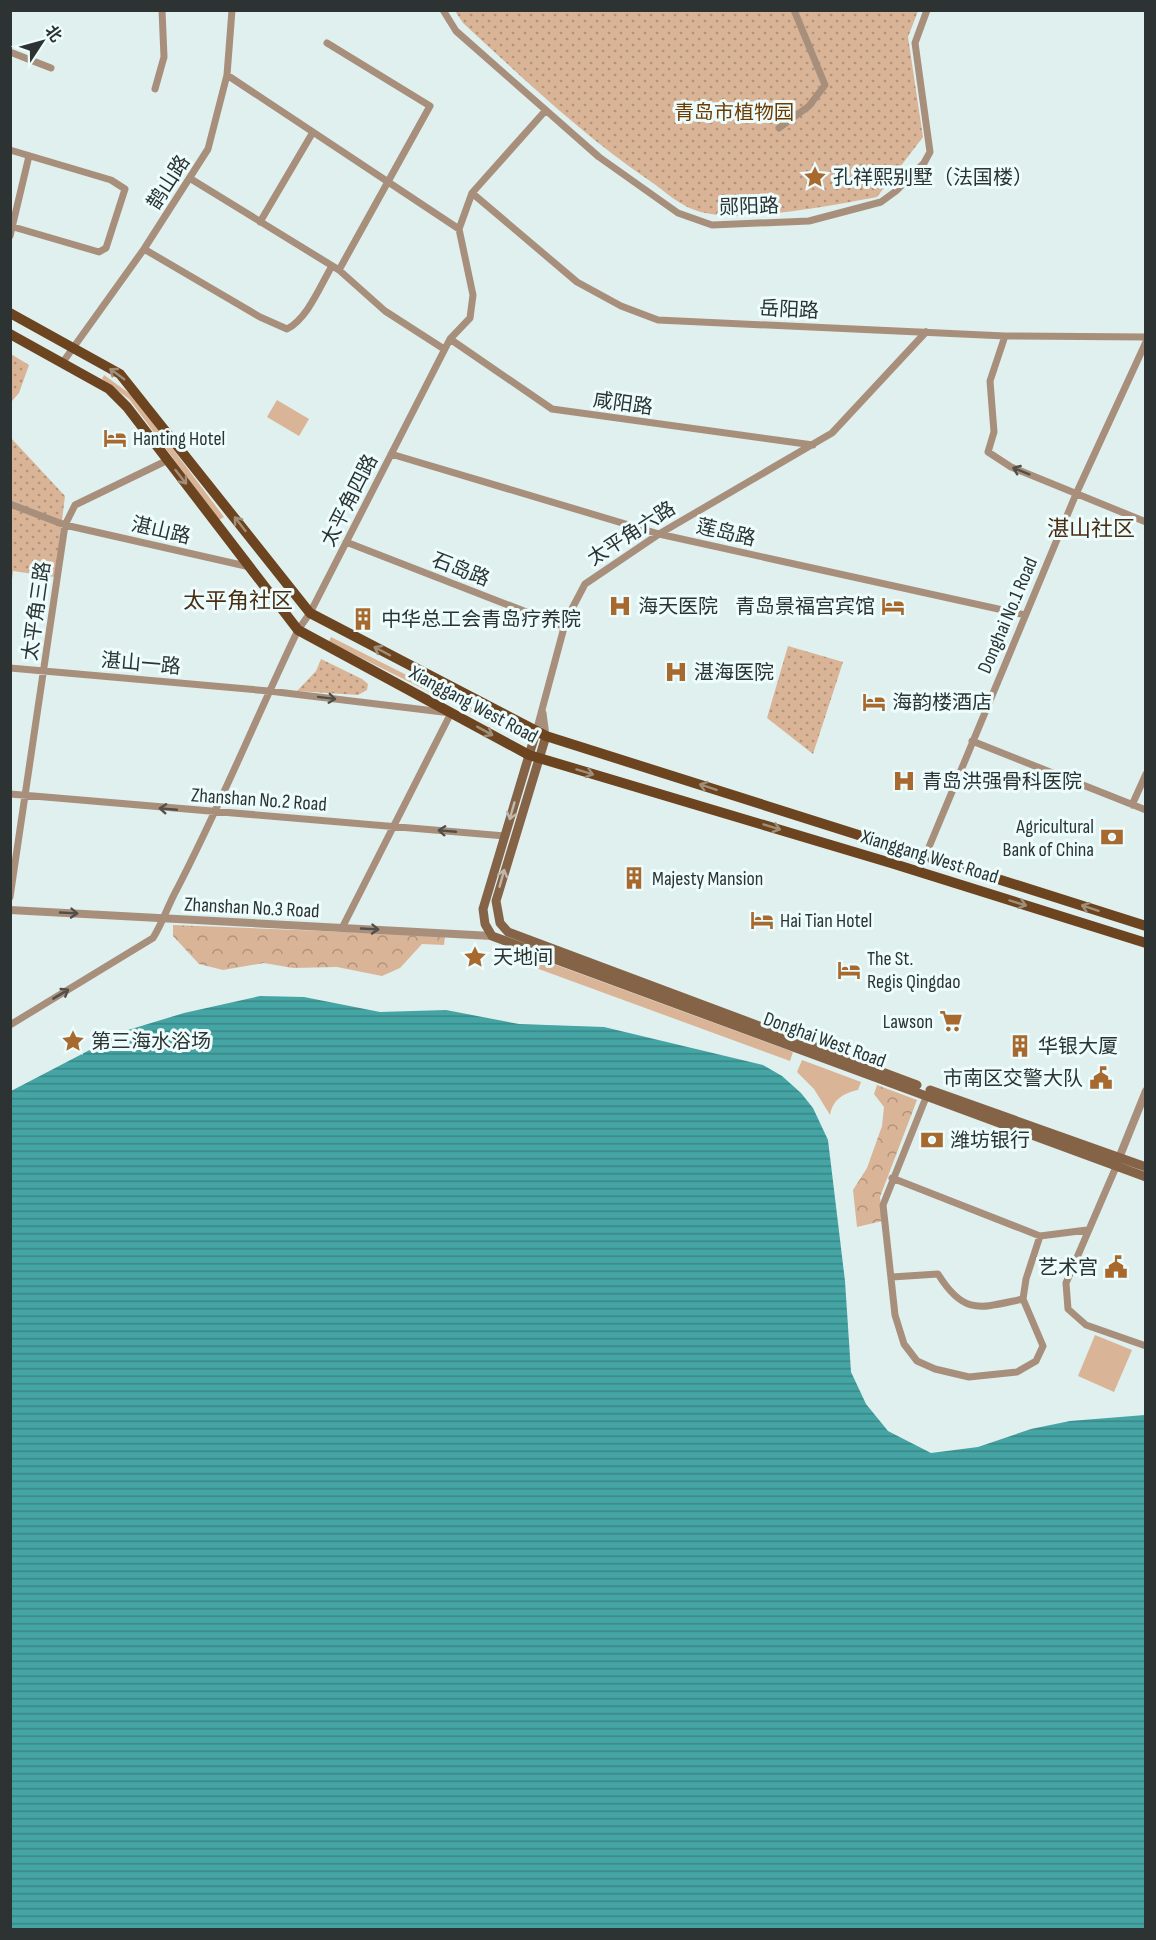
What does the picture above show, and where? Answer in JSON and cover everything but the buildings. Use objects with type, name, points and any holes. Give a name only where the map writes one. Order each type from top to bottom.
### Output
[{"type":"main road","name":"Xianggang West Road","points":[[10,313],[120,374],[310,613],[541,734],[1146,926]]},
{"type":"main road","name":"Xianggang West Road","points":[[10,334],[110,389],[127,407],[298,630],[533,756],[919,871],[1146,943]]},
{"type":"main road","points":[[492,936],[485,924],[483,909],[505,836],[541,734]]},
{"type":"main road","name":"Donghai West Road","points":[[533,756],[496,901],[500,923],[508,932],[1118,1162],[1146,1177]]},
{"type":"main road","name":"Donghai West Road","points":[[492,936],[927,1095],[1118,1162],[1146,1167]]},
{"type":"street","points":[[155,89],[164,57],[162,10]]},
{"type":"street","name":"鹊山路","points":[[63,362],[144,249],[191,179],[208,149],[227,75],[232,10]]},
{"type":"street","name":"郧阳路","points":[[443,10],[456,32],[599,157],[678,213],[712,225],[809,221],[841,213],[885,200],[924,163],[930,152],[915,43],[927,10]]},
{"type":"street","points":[[779,128],[809,106],[825,85],[794,10]]},
{"type":"street","points":[[144,249],[260,317],[287,329],[294,326],[336,268],[389,182],[430,106],[327,43]]},
{"type":"street","points":[[10,52],[51,68]]},
{"type":"street","points":[[227,75],[459,229],[472,193],[546,110]]},
{"type":"street","points":[[260,222],[313,132]]},
{"type":"street","points":[[10,150],[111,180],[125,189],[106,248],[99,252],[12,226]]},
{"type":"street","points":[[10,236],[29,156]]},
{"type":"street","points":[[191,179],[336,268],[385,311],[444,349]]},
{"type":"street","name":"岳阳路","points":[[472,193],[577,282],[621,306],[658,320],[1005,336],[1146,337]]},
{"type":"street","name":"太平角四路","points":[[10,1024],[153,938],[165,919],[168,906],[216,813],[298,630],[310,613],[444,349],[450,339],[470,318],[473,295],[459,229]]},
{"type":"street","name":"太平角六路","points":[[541,734],[542,707],[565,627],[585,584],[659,534],[832,433],[926,332]]},
{"type":"street","points":[[1005,336],[990,381],[994,432],[988,452],[1011,467],[1146,522]]},
{"type":"street","name":"咸阳路","points":[[450,339],[552,409],[814,445]]},
{"type":"street","name":"Donghai No.1 Road","points":[[919,871],[1076,494],[1146,342]]},
{"type":"street","name":"莲岛路","points":[[391,454],[659,534],[1025,615]]},
{"type":"street","name":"太平角三路","points":[[10,897],[65,525],[75,505],[168,460]]},
{"type":"street","name":"湛山路","points":[[10,504],[65,525],[250,567]]},
{"type":"street","name":"石岛路","points":[[346,542],[565,627]]},
{"type":"street","name":"湛山一路","points":[[10,668],[269,691],[451,712]]},
{"type":"street","points":[[342,928],[451,712]]},
{"type":"street","points":[[972,741],[1146,810]]},
{"type":"street","points":[[1132,805],[1146,774]]},
{"type":"street","name":"Zhanshan No.2 Road","points":[[10,794],[505,836]]},
{"type":"street","name":"Zhanshan No.3 Road","points":[[10,910],[492,936]]},
{"type":"street","points":[[1146,1091],[1066,1283],[1068,1309],[1086,1324],[1146,1346]]},
{"type":"street","points":[[927,1095],[883,1205],[895,1315],[904,1344],[917,1361],[935,1369],[969,1377],[1017,1372],[1036,1361],[1042,1346],[1023,1299],[1026,1279],[1040,1236]]},
{"type":"street","points":[[892,1178],[1040,1236],[1087,1230]]},
{"type":"street","points":[[892,1277],[938,1274],[961,1302],[972,1306],[1023,1299]]},
{"type":"green space","name":"青岛市植物园","points":[[455,11],[918,11],[908,37],[923,137],[877,197],[756,215],[709,214],[681,203],[601,145],[553,105],[463,23]]},
{"type":"green space","points":[[11,354],[29,365],[19,393],[11,402]]},
{"type":"green space","points":[[104,375],[133,396],[224,517],[219,520],[129,399],[102,379]]},
{"type":"green space","points":[[277,400],[309,419],[299,436],[267,417]]},
{"type":"green space","points":[[11,438],[65,496],[55,577],[13,571],[11,588]]},
{"type":"green space","points":[[331,637],[504,724],[502,728],[329,642]]},
{"type":"green space","points":[[788,646],[843,662],[813,754],[767,718]]},
{"type":"green space","points":[[321,659],[362,679],[368,684],[367,690],[358,695],[297,691],[316,671]]},
{"type":"green space","points":[[173,925],[445,936],[444,945],[422,944],[400,968],[382,976],[337,967],[293,968],[264,963],[223,970],[199,964],[173,936]]},
{"type":"green space","points":[[529,955],[793,1052],[790,1061],[525,964]]},
{"type":"green space","points":[[802,1060],[861,1082],[858,1090],[840,1098],[831,1109],[830,1115],[814,1089],[797,1072]]},
{"type":"green space","points":[[877,1085],[917,1100],[880,1197],[882,1221],[857,1227],[853,1190],[867,1168],[882,1126],[884,1107],[874,1094]]},
{"type":"green space","points":[[1095,1335],[1132,1350],[1114,1392],[1078,1376]]},
{"type":"water","points":[[260,996],[304,997],[380,1012],[446,1010],[519,1024],[604,1027],[763,1065],[782,1076],[801,1093],[813,1108],[828,1140],[845,1281],[851,1372],[866,1404],[888,1431],[931,1453],[978,1447],[1031,1429],[1070,1421],[1145,1415],[1145,1929],[11,1929],[11,1091],[128,1030],[184,1013]]},
{"type":"place","name":"孔祥熙别墅（法国楼）","points":[[815,177]]},
{"type":"place","name":"Hanting Hotel","points":[[115,438]]},
{"type":"place","name":"海天医院","points":[[620,606]]},
{"type":"place","name":"青岛景福宫宾馆","points":[[893,606]]},
{"type":"place","name":"中华总工会青岛疗养院","points":[[363,619]]},
{"type":"place","name":"湛海医院","points":[[676,672]]},
{"type":"place","name":"海韵楼酒店","points":[[874,702]]},
{"type":"place","name":"青岛洪强骨科医院","points":[[904,781]]},
{"type":"place","name":"Agricultural Bank of China","points":[[1112,837]]},
{"type":"place","name":"Majesty Mansion","points":[[634,878]]},
{"type":"place","name":"Hai Tian Hotel","points":[[762,920]]},
{"type":"place","name":"天地间","points":[[475,957]]},
{"type":"place","name":"The St. Regis Qingdao","points":[[849,970]]},
{"type":"place","name":"Lawson","points":[[951,1021]]},
{"type":"place","name":"第三海水浴场","points":[[73,1041]]},
{"type":"place","name":"华银大厦","points":[[1020,1046]]},
{"type":"place","name":"市南区交警大队","points":[[1101,1078]]},
{"type":"place","name":"潍坊银行","points":[[932,1140]]},
{"type":"place","name":"艺术宫","points":[[1116,1267]]},
{"type":"district","name":"湛山社区","points":[[1091,528]]},
{"type":"district","name":"太平角社区","points":[[238,600]]}]
